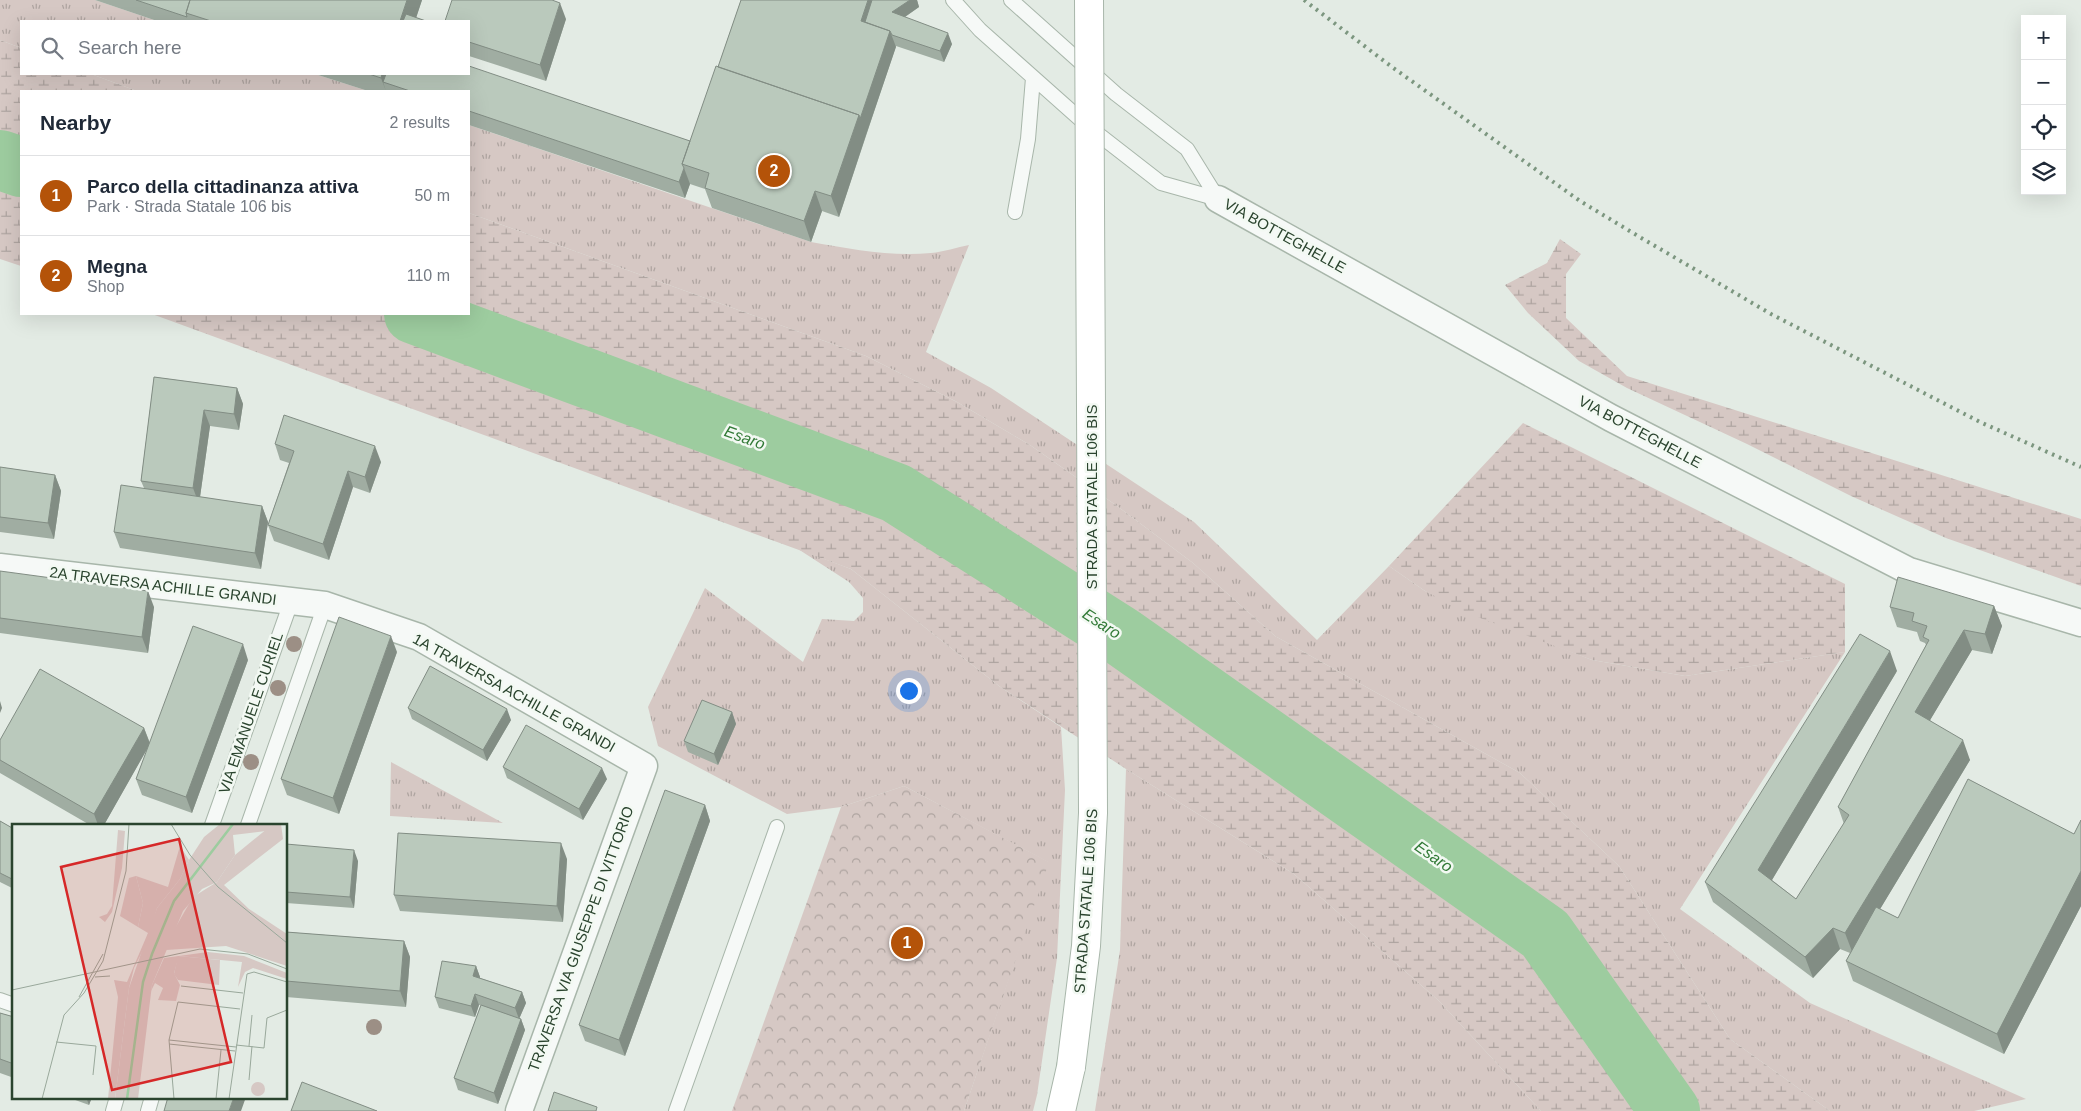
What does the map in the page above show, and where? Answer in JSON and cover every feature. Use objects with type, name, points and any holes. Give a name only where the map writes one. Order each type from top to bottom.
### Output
[{"type":"main road","name":"STRADA STATALE 106 BIS","points":[[1061,1111],[1071,1066],[1086,946],[1094,813],[1089,0]]},
{"type":"street","name":"VIA BOTTEGHELLE","points":[[1218,199],[1611,418],[1909,571],[2081,623]]},
{"type":"street","name":"2A TRAVERSA ACHILLE GRANDI","points":[[0,567],[325,605]]},
{"type":"street","name":"1A TRAVERSA ACHILLE GRANDI","points":[[325,605],[419,637],[644,766]]},
{"type":"street","name":"TRAVERSA VIA GIUSEPPE DI VITTORIO","points":[[519,1111],[644,766]]},
{"type":"lane","points":[[953,0],[980,30],[1033,78],[1089,127],[1161,183],[1218,199]]},
{"type":"lane","points":[[1011,0],[1116,94],[1188,149],[1218,199]]},
{"type":"lane","points":[[1015,212],[1028,139],[1033,78]]},
{"type":"lane","name":"VIA EMANUELE CURIEL","points":[[212,824],[290,602]]},
{"type":"lane","points":[[248,824],[325,605]]},
{"type":"lane","points":[[676,1111],[777,827]]},
{"type":"lane","points":[[0,1000],[12,1004]]},
{"type":"lane","points":[[112,1111],[117,1098]]},
{"type":"lane","points":[[148,1111],[152,1098]]},
{"type":"green space","points":[[0,0],[95,0],[154,20],[20,20],[20,48],[0,40]]},
{"type":"green space","points":[[0,40],[20,48],[20,75],[94,75],[134,90],[20,90],[20,266],[0,259]]},
{"type":"green space","points":[[94,75],[318,75],[365,90],[134,90]]},
{"type":"green space","points":[[470,125],[811,242],[871,252],[901,254],[936,252],[969,245],[926,352],[991,388],[1194,522],[1317,640],[1389,566],[1425,591],[1592,660],[1685,676],[1845,652],[1680,909],[1810,1003],[2026,1099],[1974,1111],[1830,1111],[1730,1039],[1619,866],[1520,773],[1275,636],[1193,563],[1117,506],[1030,445],[957,402],[866,356],[470,213]]},
{"type":"green space","points":[[470,213],[866,356],[957,402],[1030,445],[1117,506],[1193,563],[1275,636],[1520,773],[1619,866],[1730,1039],[1830,1111],[1541,1111],[1438,1000],[1294,874],[1126,769],[999,686],[851,569],[155,315],[470,315]]},
{"type":"green space","points":[[1560,239],[1581,254],[1566,274],[1566,318],[1627,376],[2081,519],[2081,586],[1946,538],[1851,496],[1747,444],[1627,388],[1579,361],[1528,313],[1505,285],[1547,263]]},
{"type":"green space","points":[[1523,423],[1845,584],[1845,652],[1685,676],[1592,660],[1467,613],[1425,591],[1389,566]]},
{"type":"green space","points":[[798,549],[851,569],[999,686],[1061,727],[1065,790],[1057,958],[1033,1111],[964,1111],[1048,862],[904,786],[841,807],[787,814],[658,746],[648,707],[705,588],[803,662],[822,619],[854,621],[863,612],[863,598],[849,582]]},
{"type":"green space","points":[[391,762],[503,823],[390,816]]},
{"type":"green space","points":[[1126,769],[1294,874],[1438,1000],[1541,1111],[1095,1111],[1120,950]]},
{"type":"green space","points":[[904,786],[1049,862],[964,1111],[732,1111],[841,807]]},
{"type":"building","points":[[136,0],[190,0],[186,13],[187,17]]},
{"type":"building","points":[[190,0],[407,0],[400,20],[208,20],[186,13]]},
{"type":"building","points":[[452,0],[552,0],[560,3],[540,65],[470,42],[470,20],[445,20]]},
{"type":"building","points":[[741,0],[868,0],[861,21],[890,31],[860,119],[859,115],[718,67]]},
{"type":"building","points":[[872,0],[910,0],[892,12],[948,33],[940,51],[892,35],[890,31],[865,22]]},
{"type":"building","points":[[406,14],[423,20],[403,20]]},
{"type":"building","points":[[470,66],[690,141],[682,164],[684,168],[679,182],[470,111],[470,90],[407,90],[383,82],[386,75],[470,75]]},
{"type":"building","points":[[716,66],[859,115],[831,196],[815,191],[804,221],[705,188],[709,173],[682,164]]},
{"type":"building","points":[[154,377],[237,388],[234,414],[204,410],[193,488],[141,481]]},
{"type":"building","points":[[284,415],[375,446],[365,477],[348,471],[323,544],[268,525],[294,451],[275,444]]},
{"type":"building","points":[[0,467],[55,475],[48,523],[0,517]]},
{"type":"building","points":[[121,485],[262,506],[255,553],[114,532]]},
{"type":"building","points":[[0,571],[148,591],[142,637],[0,618]]},
{"type":"building","points":[[1898,577],[1994,606],[1985,634],[1964,630],[1915,712],[1963,740],[1845,933],[1833,928],[1805,957],[1705,882],[1860,634],[1890,651],[1758,870],[1796,899],[1849,815],[1838,807],[1929,640],[1923,637],[1927,626],[1912,621],[1914,613],[1890,607]]},
{"type":"building","points":[[339,617],[391,636],[333,798],[281,779]]},
{"type":"building","points":[[193,626],[243,644],[186,797],[136,779]]},
{"type":"building","points":[[430,666],[507,709],[483,750],[408,708]]},
{"type":"building","points":[[40,669],[144,728],[94,814],[0,760],[0,740]]},
{"type":"building","points":[[702,700],[732,712],[714,754],[684,741]]},
{"type":"building","points":[[526,725],[602,768],[579,809],[503,767]]},
{"type":"building","points":[[1968,779],[2074,834],[2081,820],[2081,871],[1997,1034],[1846,961],[1876,907],[1898,918]]},
{"type":"building","points":[[665,790],[705,805],[619,1040],[579,1025]]},
{"type":"building","points":[[0,821],[12,828],[12,879],[0,873]]},
{"type":"building","points":[[398,833],[561,843],[557,906],[394,895]]},
{"type":"building","points":[[288,844],[354,850],[350,897],[288,892]]},
{"type":"building","points":[[288,932],[404,941],[400,991],[288,981]]},
{"type":"building","points":[[442,961],[476,966],[473,976],[522,992],[515,1008],[475,994],[471,1006],[435,997]]},
{"type":"building","points":[[481,1005],[521,1019],[494,1093],[454,1078]]},
{"type":"building","points":[[0,1013],[12,1016],[12,1063],[0,1059]]},
{"type":"building","points":[[302,1082],[377,1111],[291,1111]]},
{"type":"building","points":[[554,1092],[597,1107],[596,1111],[548,1111]]},
{"type":"building","points":[[168,1098],[234,1098],[229,1111],[164,1111]]},
{"type":"waterway","name":"Esaro","points":[[0,160],[20,167]]},
{"type":"waterway","name":"Esaro","points":[[417,315],[896,493],[1121,636],[1545,934],[1670,1111]]},
{"type":"railway","points":[[1304,0],[1392,67],[1580,201],[1638,236],[1771,314],[1980,422],[2081,467]]},
{"type":"place","name":"Megna","points":[[774,171]]},
{"type":"place","name":"Parco della cittadinanza attiva","points":[[907,943]]}]
